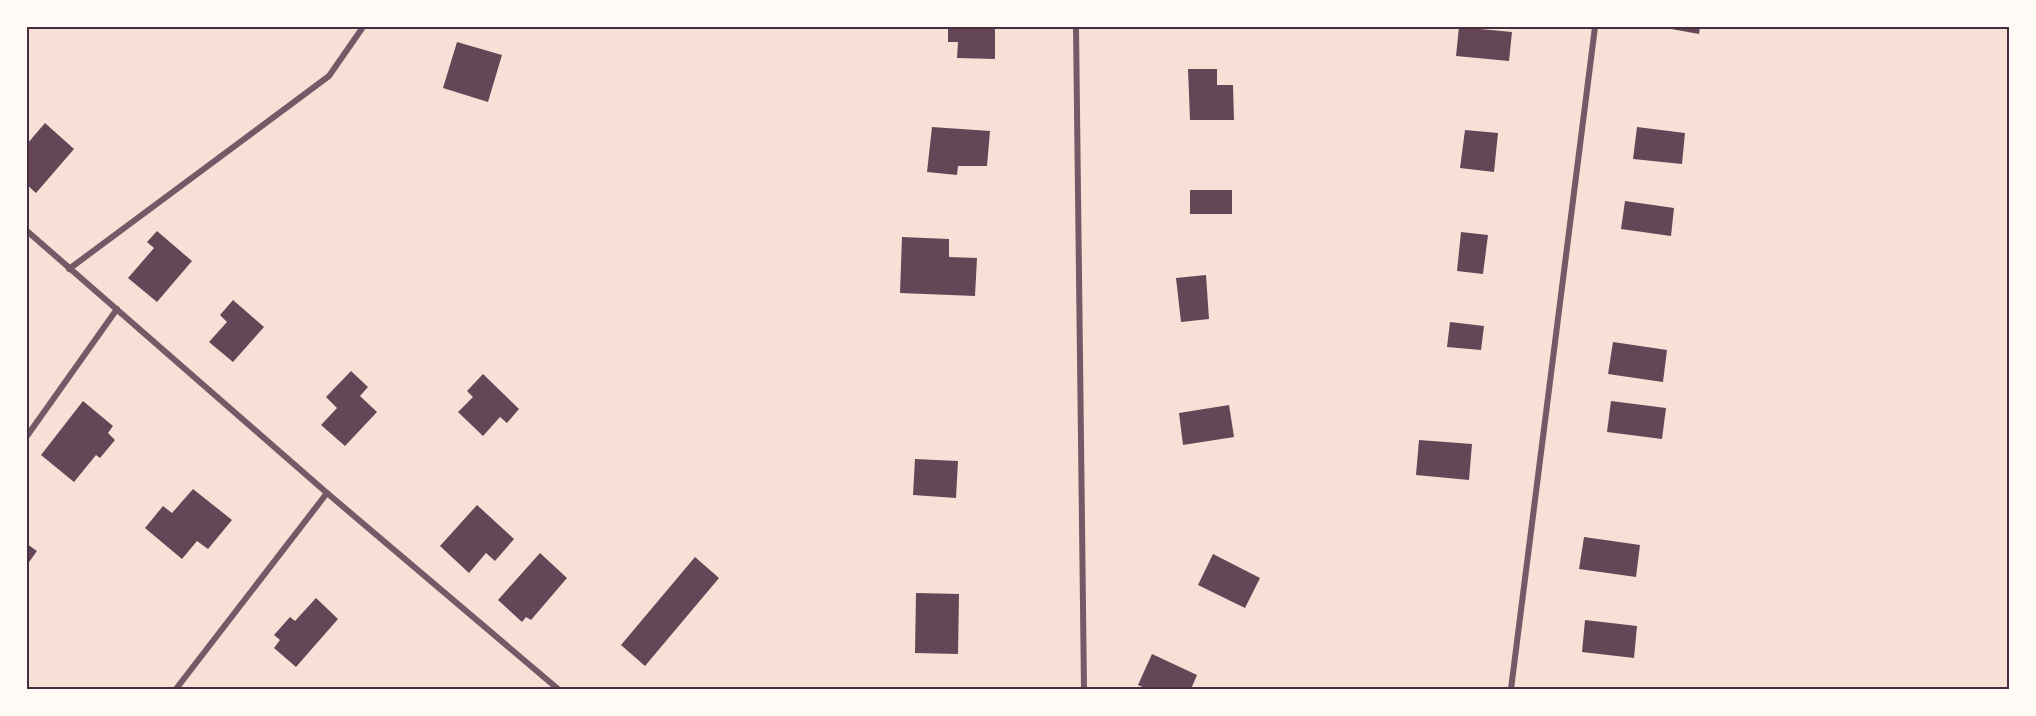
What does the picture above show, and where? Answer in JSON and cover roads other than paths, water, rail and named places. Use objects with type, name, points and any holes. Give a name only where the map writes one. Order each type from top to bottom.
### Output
[{"type":"street","points":[[69,269],[329,76],[363,27]]},
{"type":"street","points":[[1076,27],[1084,689]]},
{"type":"street","points":[[1511,689],[1595,27]]},
{"type":"street","points":[[27,231],[327,493],[558,689]]},
{"type":"street","points":[[27,436],[117,309]]},
{"type":"street","points":[[176,689],[327,493]]}]
